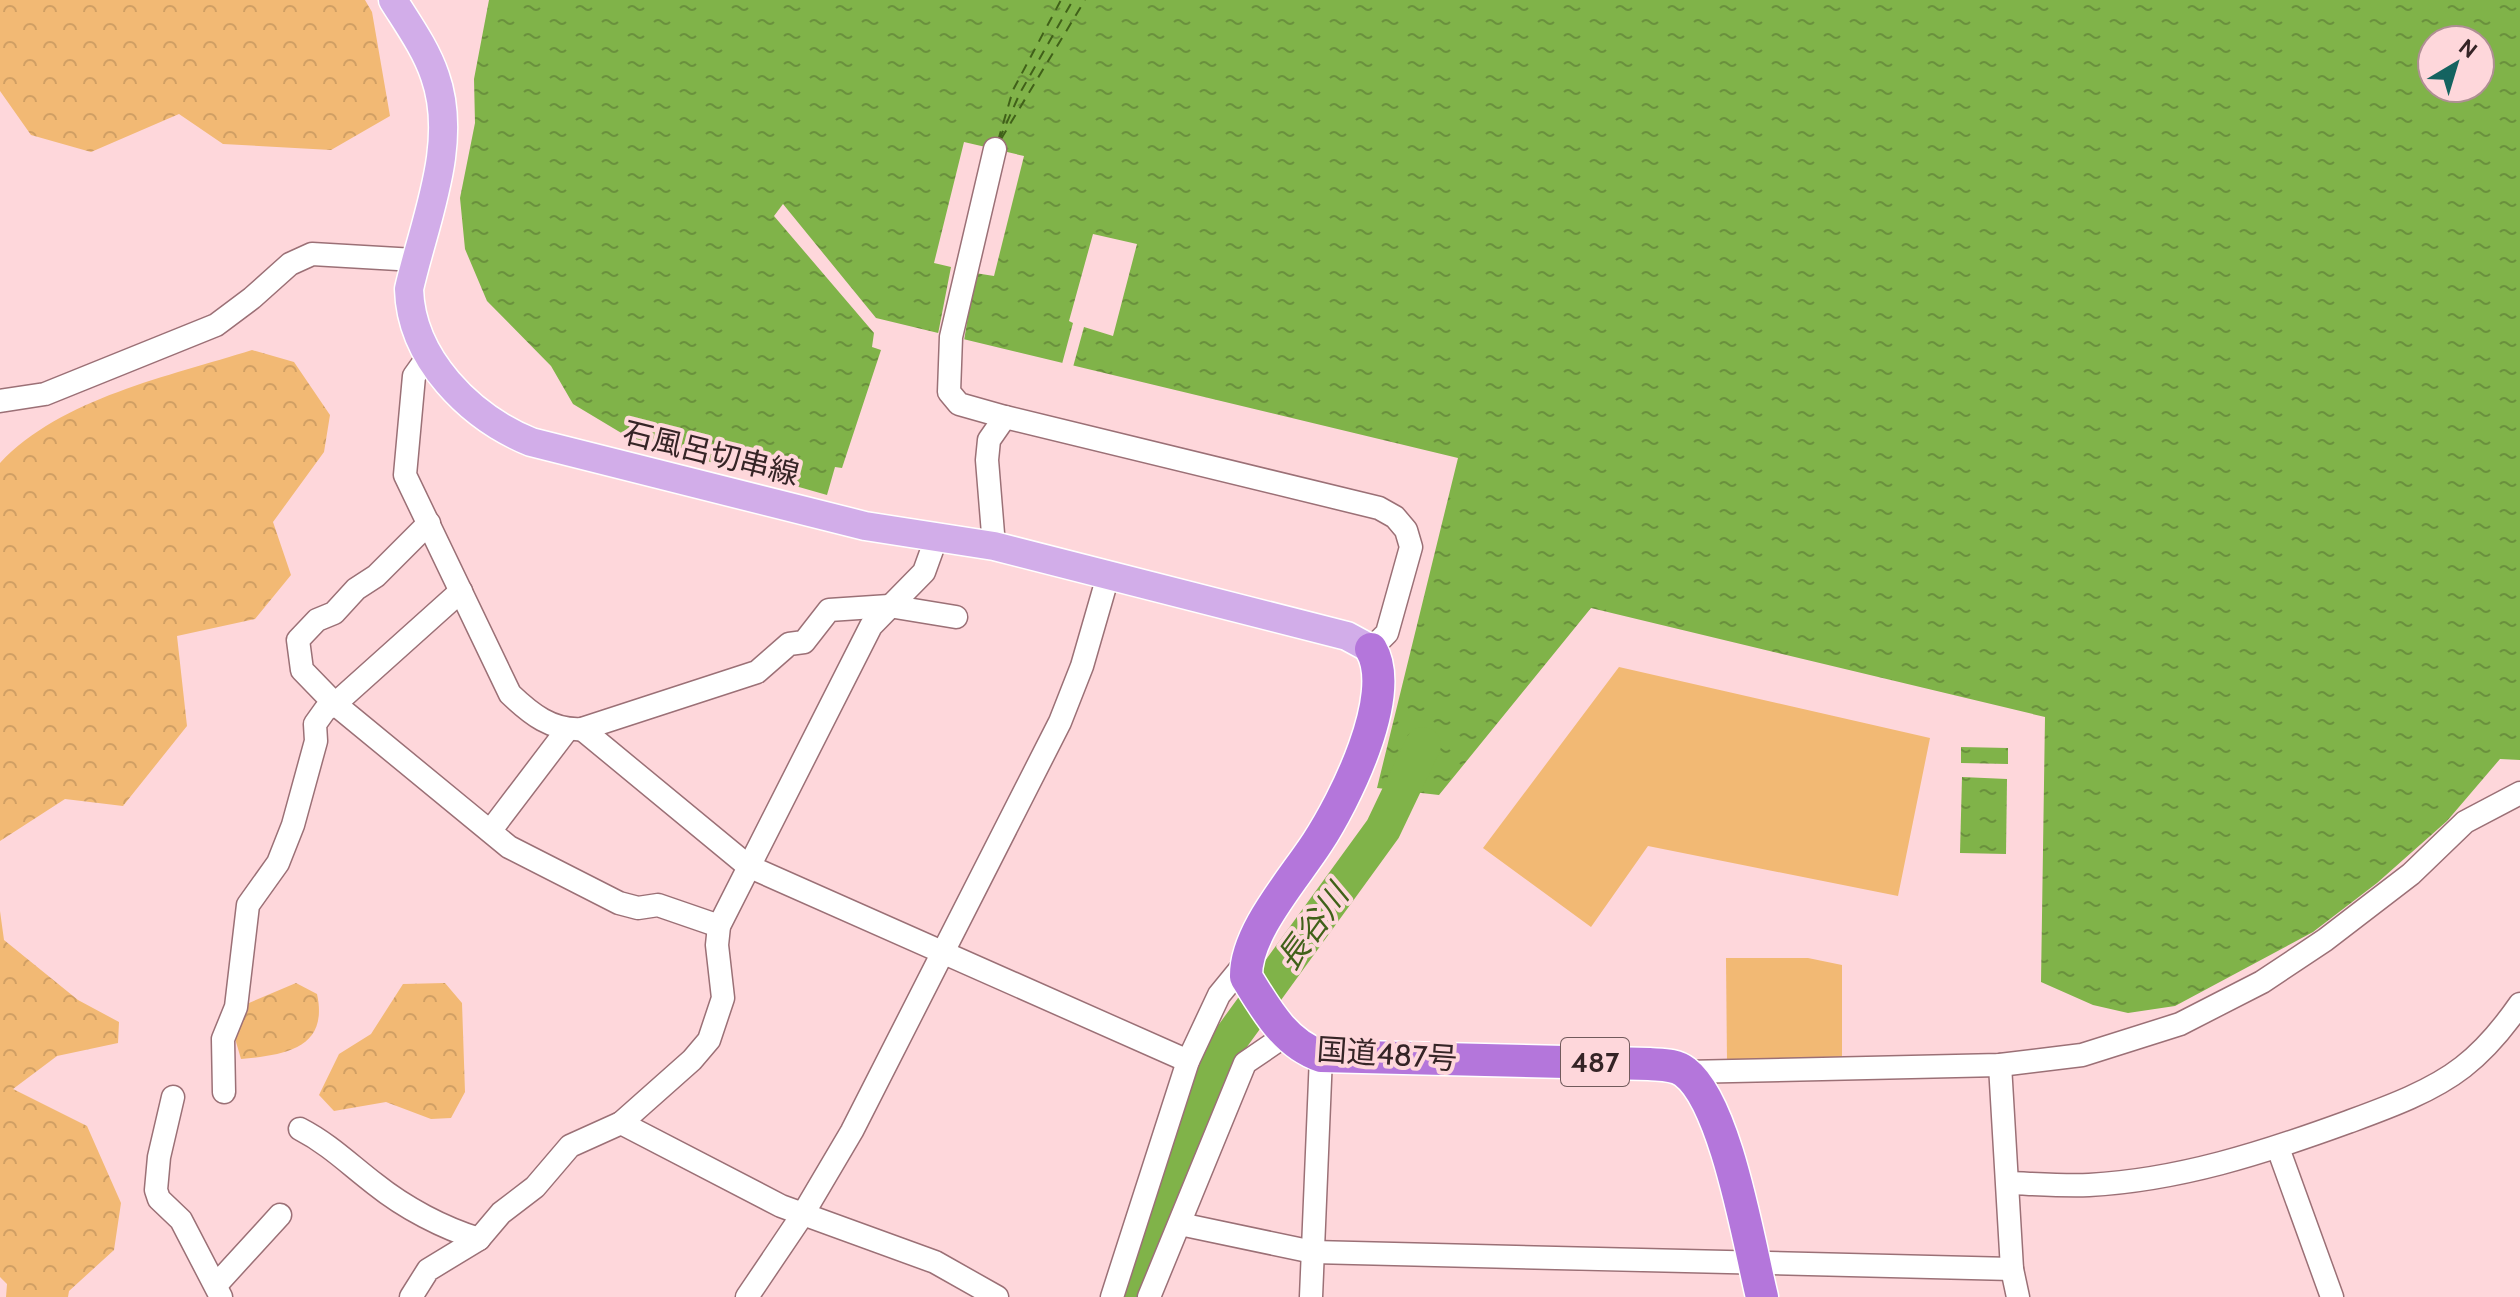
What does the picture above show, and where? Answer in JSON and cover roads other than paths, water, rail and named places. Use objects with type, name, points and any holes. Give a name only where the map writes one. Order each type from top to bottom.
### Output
[{"type":"highway","points":[[1246,969],[1251,944],[1320,839],[1365,744],[1380,679],[1378,661],[1371,649]]},
{"type":"highway","name":"国道487号","points":[[1246,969],[1280,1028],[1305,1050],[1321,1056],[1672,1065],[1685,1072]]},
{"type":"highway","points":[[1685,1072],[1708,1098],[1719,1130],[1762,1297]]},
{"type":"main road","name":"石風呂切串線","points":[[393,0],[418,39],[435,76],[442,111],[443,150],[415,260],[409,289],[409,310],[429,355],[462,398],[483,418],[531,442],[865,526],[994,546],[1347,636],[1371,649]]},
{"type":"street","points":[[995,149],[951,337],[949,392],[959,404],[1005,417],[1379,508],[1395,517],[1406,530],[1411,547],[1387,633],[1371,649]]},
{"type":"street","points":[[0,401],[45,394],[130,363],[216,325],[290,264],[312,254],[415,260]]},
{"type":"street","points":[[429,355],[414,376],[405,475],[510,694],[528,711],[574,730],[748,866],[1188,1061]]},
{"type":"street","points":[[994,546],[987,460],[989,440],[1005,417]]},
{"type":"street","points":[[429,523],[376,576],[356,589],[334,613],[317,620],[298,640],[302,670],[335,704],[509,847],[619,903],[638,908],[658,905],[719,926]]},
{"type":"street","points":[[411,1297],[428,1270],[479,1239],[501,1213],[535,1187],[570,1146],[621,1123],[692,1060],[709,1040],[723,998],[717,945],[719,926],[871,626],[924,572],[937,536]]},
{"type":"street","points":[[747,1297],[803,1214],[852,1131],[1060,722],[1082,666],[1108,576]]},
{"type":"street","points":[[224,1092],[223,1039],[236,1007],[248,905],[278,863],[293,825],[316,741],[315,724],[325,710],[461,591]]},
{"type":"street","points":[[491,830],[574,730],[757,672],[789,644],[804,642],[829,610],[889,606],[956,617]]},
{"type":"street","points":[[1685,1072],[2000,1065],[2082,1055],[2180,1024],[2262,982],[2325,940],[2411,874],[2465,822],[2520,793]]},
{"type":"street","points":[[1112,1297],[1188,1061],[1219,995],[1246,969]]},
{"type":"street","points":[[2009,1183],[2086,1185],[2144,1179],[2186,1173],[2278,1148],[2370,1114],[2445,1080],[2465,1067],[2503,1028],[2520,1004]]},
{"type":"street","points":[[1149,1297],[1245,1063],[1280,1028]]},
{"type":"street","points":[[1311,1297],[1321,1056]]},
{"type":"street","points":[[2000,1065],[2012,1269],[2018,1297]]},
{"type":"street","points":[[173,1097],[156,1190],[159,1199],[181,1220],[218,1291],[280,1215]]},
{"type":"street","points":[[621,1123],[803,1214],[935,1262],[992,1295]]},
{"type":"street","points":[[300,1129],[330,1145],[389,1193],[451,1230],[479,1239]]},
{"type":"street","points":[[2278,1148],[2332,1297]]},
{"type":"street","points":[[1180,1224],[1313,1252],[2012,1269]]},
{"type":"water","points":[[489,0],[2520,0],[2520,760],[2500,759],[2447,821],[2377,883],[2313,932],[2175,1006],[2128,1013],[2093,1005],[2041,982],[2045,717],[1591,608],[1439,795],[1377,788],[1458,458],[876,318],[783,204],[774,216],[874,333],[872,347],[881,350],[842,468],[835,467],[827,495],[633,440],[573,404],[551,366],[487,301],[465,249],[460,198],[475,123],[474,79]]},
{"type":"water","points":[[1961,747],[2008,748],[2008,764],[1961,763]]},
{"type":"water","points":[[1962,777],[2007,779],[2006,854],[1960,853]]},
{"type":"waterway","name":"長谷川","points":[[1128,1297],[1199,1097],[1229,1041],[1383,829],[1423,745]]}]
